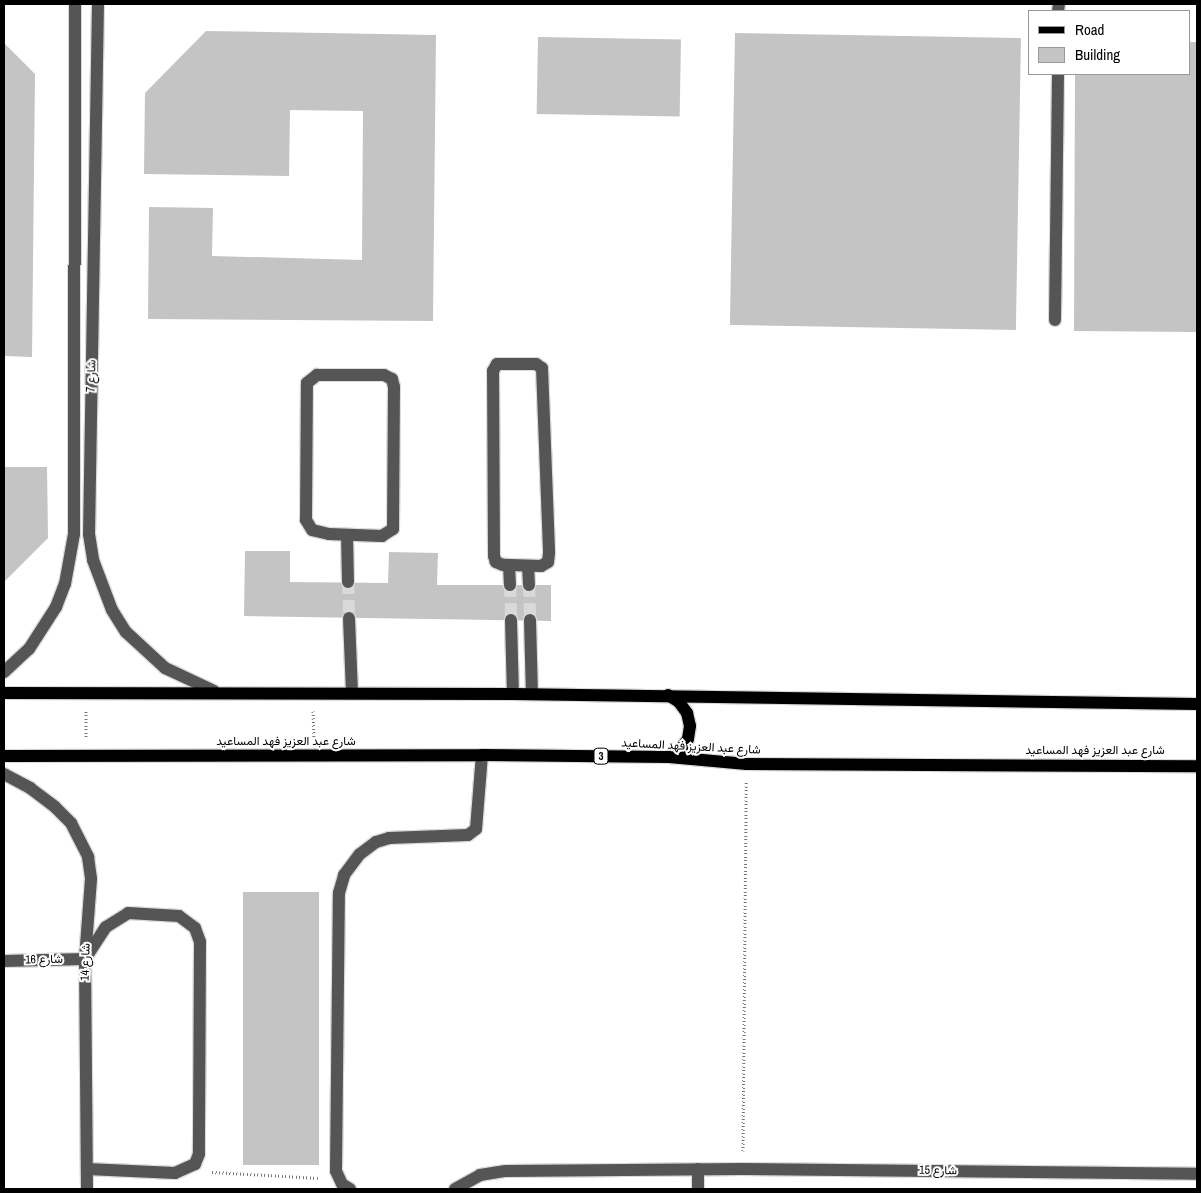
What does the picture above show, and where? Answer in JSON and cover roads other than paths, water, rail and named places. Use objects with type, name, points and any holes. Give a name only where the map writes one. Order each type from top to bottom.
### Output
[{"type":"main road","points":[[4,693],[214,691],[667,695],[1197,704]]},
{"type":"main road","points":[[667,695],[679,702],[687,713],[690,726],[688,739],[680,750],[669,757]]},
{"type":"main road","name":"شارع عبد العزيز فهد المساعيد","points":[[4,756],[482,755],[669,757],[746,764],[1197,766]]},
{"type":"street","name":"شارع 7","points":[[4,672],[29,649],[56,607],[66,584],[74,534],[75,4]]},
{"type":"street","name":"شارع 7","points":[[98,4],[89,534],[93,560],[112,610],[126,632],[165,668],[214,691]]},
{"type":"street","points":[[1055,320],[1058,75]]},
{"type":"street","points":[[500,364],[536,364],[542,370],[549,553],[545,565],[528,566],[499,564],[494,556],[493,368],[500,364]]},
{"type":"street","points":[[317,375],[384,375],[392,379],[394,387],[394,524],[387,535],[347,535],[319,533],[307,525],[307,383],[317,375]]},
{"type":"street","points":[[347,535],[348,582]]},
{"type":"street","points":[[509,566],[510,585]]},
{"type":"street","points":[[528,566],[529,585]]},
{"type":"street","points":[[349,618],[352,693]]},
{"type":"street","points":[[511,620],[513,694]]},
{"type":"street","points":[[530,620],[532,694]]},
{"type":"street","points":[[350,1189],[338,1179],[336,1162],[339,893],[344,875],[360,854],[376,842],[389,838],[468,835],[476,829],[479,821],[482,755]]},
{"type":"street","name":"شارع 14","points":[[4,774],[44,798],[71,823],[82,841],[91,879],[85,960],[86,1189]]},
{"type":"street","points":[[85,960],[106,926],[128,913],[179,916],[195,928],[200,942],[199,1154],[186,1170],[175,1173],[87,1168]]},
{"type":"street","name":"شارع 16","points":[[4,961],[85,960]]},
{"type":"street","points":[[698,1169],[698,1189]]},
{"type":"street","name":"شارع 15","points":[[455,1189],[480,1175],[506,1171],[743,1169],[1197,1174]]},
{"type":"tunnel","points":[[348,582],[349,618]]},
{"type":"tunnel","points":[[510,585],[511,620]]},
{"type":"tunnel","points":[[529,585],[530,620]]}]
